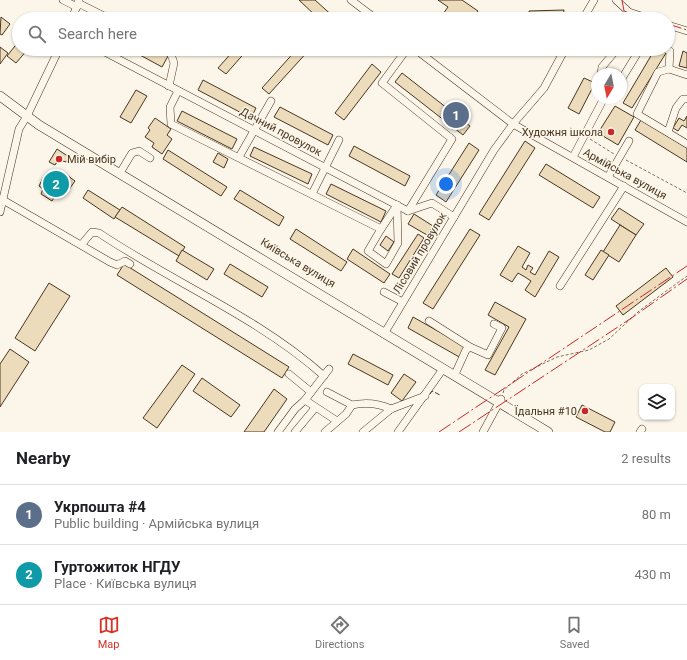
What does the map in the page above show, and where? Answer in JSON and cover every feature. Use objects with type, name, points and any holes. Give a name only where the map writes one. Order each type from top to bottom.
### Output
[{"type":"main road","name":"Київська вулиця","points":[[0,96],[39,125],[121,171],[443,369],[555,432]]},
{"type":"main road","name":"Київська вулиця","points":[[385,332],[456,372],[548,432]]},
{"type":"street","points":[[63,0],[78,3],[96,12]]},
{"type":"street","points":[[351,0],[367,12]]},
{"type":"street","points":[[586,12],[594,0]]},
{"type":"street","points":[[616,0],[626,12]]},
{"type":"street","points":[[675,27],[687,31]]},
{"type":"street","points":[[0,212],[3,200],[3,186],[19,129],[27,116],[56,56]]},
{"type":"street","name":"Дачний провулок","points":[[111,56],[408,211]]},
{"type":"street","points":[[169,86],[174,64],[171,56]]},
{"type":"street","points":[[402,56],[382,83],[452,139],[408,211]]},
{"type":"street","name":"Армійська вулиця","points":[[424,56],[513,124],[687,221]]},
{"type":"street","name":"Лісовий провулок","points":[[385,332],[494,150],[513,124],[544,88],[561,56]]},
{"type":"street","points":[[602,68],[611,56]]},
{"type":"street","points":[[627,70],[636,56]]},
{"type":"street","points":[[669,69],[670,56]]},
{"type":"street","points":[[687,76],[669,69],[658,72],[637,114],[687,144]]},
{"type":"street","points":[[178,91],[170,107],[171,124],[381,228]]},
{"type":"street","points":[[668,132],[676,108],[683,99],[687,99]]},
{"type":"street","points":[[239,158],[253,130],[271,101]]},
{"type":"street","points":[[573,157],[601,104]]},
{"type":"street","points":[[312,194],[339,140]]},
{"type":"street","points":[[608,177],[629,141]]},
{"type":"street","points":[[121,171],[132,153],[139,151],[150,158]]},
{"type":"street","points":[[560,286],[624,186]]},
{"type":"street","points":[[3,200],[110,262],[117,265],[124,261],[130,264]]},
{"type":"street","points":[[408,211],[432,203],[454,217]]},
{"type":"street","points":[[396,205],[398,243],[386,264],[368,251],[396,205]]},
{"type":"street","points":[[82,244],[92,232],[99,233],[254,326],[297,355],[324,376]]},
{"type":"street","points":[[384,292],[403,302]]},
{"type":"street","points":[[429,321],[470,347],[488,355],[502,328],[494,324]]},
{"type":"street","points":[[456,372],[466,350],[470,347]]},
{"type":"street","points":[[278,432],[295,409],[305,400],[329,369]]},
{"type":"street","points":[[398,432],[443,369]]},
{"type":"street","points":[[288,374],[311,392]]},
{"type":"street","points":[[327,392],[352,405],[361,403],[381,404],[391,409]]},
{"type":"street","points":[[363,432],[391,409],[425,395]]},
{"type":"street","points":[[305,400],[315,408],[337,420]]},
{"type":"street","points":[[482,432],[500,401]]},
{"type":"street","points":[[325,432],[337,420],[346,414],[352,405]]},
{"type":"street","points":[[296,432],[315,408]]},
{"type":"path","points":[[570,128],[687,193]]},
{"type":"path","points":[[500,401],[504,390],[522,374],[556,357],[589,350],[609,339],[639,311],[687,276]]},
{"type":"building","points":[[299,0],[315,0],[328,12],[312,12]]},
{"type":"building","points":[[438,0],[462,0],[478,11],[444,12],[448,7]]},
{"type":"building","points":[[564,10],[564,12],[529,11]]},
{"type":"building","points":[[1,17],[10,24],[2,35],[0,34]]},
{"type":"building","points":[[0,47],[8,53],[0,64]]},
{"type":"building","points":[[12,50],[12,56],[22,56],[16,63],[7,56]]},
{"type":"building","points":[[683,51],[687,53],[687,68],[679,66]]},
{"type":"building","points":[[142,56],[168,56],[162,67]]},
{"type":"building","points":[[229,56],[242,56],[226,74],[218,68]]},
{"type":"building","points":[[291,56],[304,56],[269,94],[262,88]]},
{"type":"building","points":[[651,56],[664,56],[632,108],[625,104],[627,104],[627,96]]},
{"type":"building","points":[[372,64],[381,72],[344,120],[335,113]]},
{"type":"building","points":[[402,73],[470,126],[463,135],[395,82]]},
{"type":"building","points":[[584,78],[591,81],[591,91],[579,114],[568,108]]},
{"type":"building","points":[[203,80],[256,108],[251,118],[198,90]]},
{"type":"building","points":[[136,90],[147,96],[131,123],[120,117]]},
{"type":"building","points":[[615,106],[634,117],[618,145],[598,133]]},
{"type":"building","points":[[280,107],[333,135],[328,145],[274,117]]},
{"type":"building","points":[[182,111],[237,139],[232,149],[177,121]]},
{"type":"building","points":[[687,116],[687,128],[682,125],[678,131],[673,128],[679,118],[684,121]]},
{"type":"building","points":[[155,118],[171,129],[167,135],[172,139],[162,154],[152,147],[154,143],[145,137],[150,130],[148,128]]},
{"type":"building","points":[[641,120],[687,148],[687,162],[635,130]]},
{"type":"building","points":[[525,141],[535,148],[489,220],[479,214]]},
{"type":"building","points":[[469,143],[479,150],[446,202],[436,195]]},
{"type":"building","points":[[354,146],[410,176],[405,186],[349,156]]},
{"type":"building","points":[[254,147],[312,174],[308,184],[250,156]]},
{"type":"building","name":"Мій вибір","points":[[57,149],[69,157],[66,162],[63,161],[56,163],[55,165],[49,162]]},
{"type":"building","points":[[168,150],[227,187],[221,196],[163,159]]},
{"type":"building","points":[[218,153],[228,159],[224,168],[213,162]]},
{"type":"building","points":[[546,164],[600,197],[593,208],[539,175]]},
{"type":"building","points":[[60,170],[75,181],[68,191],[61,186],[52,201],[41,194],[43,189],[39,186],[44,176],[53,182]]},
{"type":"building","points":[[331,184],[386,211],[381,222],[326,194]]},
{"type":"building","points":[[88,190],[120,210],[114,219],[83,198]]},
{"type":"building","points":[[240,190],[284,217],[279,226],[234,199]]},
{"type":"building","points":[[122,207],[185,247],[179,256],[115,217]]},
{"type":"building","points":[[619,208],[644,224],[636,235],[611,219]]},
{"type":"building","points":[[414,214],[433,226],[427,235],[408,224]]},
{"type":"building","points":[[620,225],[636,235],[619,262],[603,252]]},
{"type":"building","points":[[296,229],[347,262],[341,271],[290,239]]},
{"type":"building","points":[[470,229],[480,235],[433,309],[423,303]]},
{"type":"building","points":[[418,234],[424,238],[399,278],[392,274]]},
{"type":"building","points":[[386,236],[394,242],[388,251],[380,245]]},
{"type":"building","points":[[518,246],[530,253],[522,267],[526,270],[528,265],[533,268],[530,272],[535,275],[549,251],[559,257],[535,297],[525,290],[531,281],[525,277],[518,273],[512,282],[500,275]]},
{"type":"building","points":[[353,249],[390,274],[384,283],[347,259]]},
{"type":"building","points":[[182,250],[214,269],[207,280],[176,261]]},
{"type":"building","points":[[601,250],[609,255],[593,280],[585,275]]},
{"type":"building","points":[[124,264],[289,367],[282,378],[117,275]]},
{"type":"building","points":[[230,264],[268,287],[262,297],[224,274]]},
{"type":"building","points":[[666,268],[673,277],[623,315],[616,306]]},
{"type":"building","points":[[49,283],[70,296],[35,351],[15,338]]},
{"type":"building","points":[[495,302],[526,319],[495,375],[485,370],[509,327],[488,315]]},
{"type":"building","points":[[413,317],[466,347],[461,358],[408,328]]},
{"type":"building","points":[[10,349],[29,362],[0,407],[0,364]]},
{"type":"building","points":[[353,354],[393,375],[388,385],[348,364]]},
{"type":"building","points":[[182,365],[195,374],[157,428],[143,418]]},
{"type":"building","points":[[404,374],[416,382],[402,401],[391,393]]},
{"type":"building","points":[[202,378],[240,405],[231,417],[193,391]]},
{"type":"building","points":[[274,389],[287,399],[264,432],[244,432]]},
{"type":"building","points":[[582,405],[615,422],[610,432],[605,432],[576,417]]},
{"type":"fence","points":[[430,394],[432,391],[440,395]]},
{"type":"power","points":[[622,0],[624,11],[627,12]]},
{"type":"power","points":[[675,26],[687,30]]},
{"type":"power","points":[[439,432],[687,266]]},
{"type":"power","points":[[459,432],[630,319],[687,279]]},
{"type":"place","name":"Укрпошта #4","points":[[456,115]]},
{"type":"place","name":"Художня школа","points":[[611,132]]},
{"type":"place","name":"Мій вибір","points":[[59,159]]},
{"type":"place","name":"Гуртожиток НГДУ","points":[[56,184]]},
{"type":"place","name":"Їдальня #10","points":[[585,411]]}]
